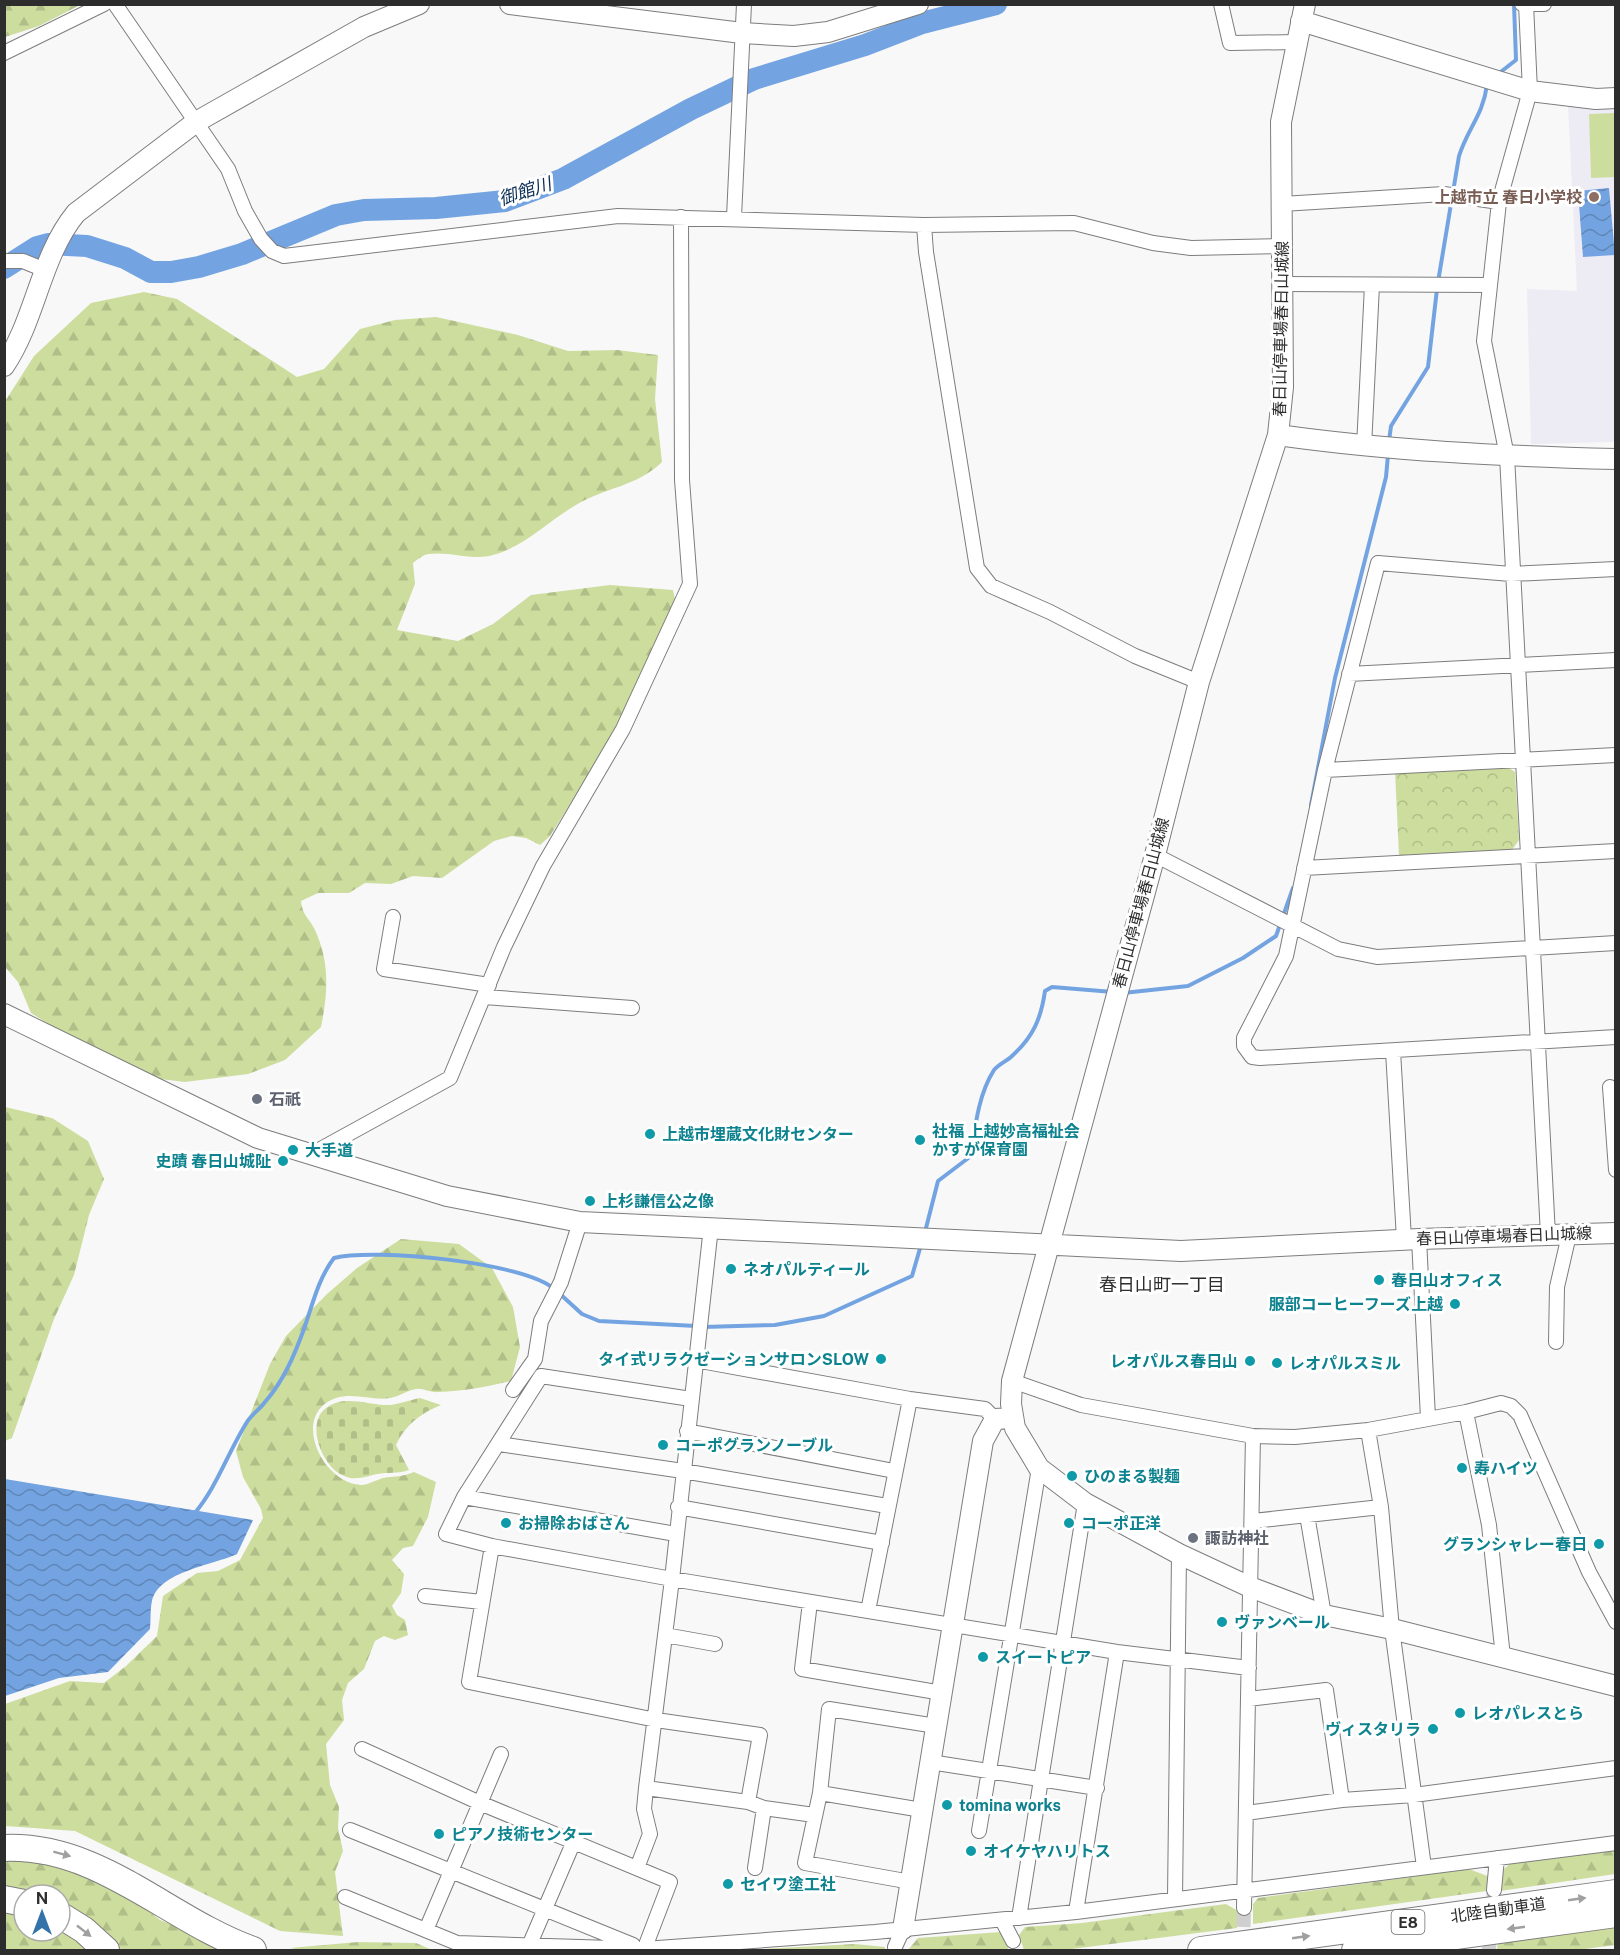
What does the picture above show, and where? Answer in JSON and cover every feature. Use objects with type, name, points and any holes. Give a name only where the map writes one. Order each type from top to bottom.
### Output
[{"type":"highway","points":[[4,1848],[48,1851],[74,1858],[128,1884],[209,1933],[253,1950]]},
{"type":"highway","name":"北陸自動車道","points":[[1201,1950],[1616,1893]]},
{"type":"highway","name":"北陸自動車道","points":[[1355,1950],[1616,1914]]},
{"type":"highway","points":[[72,1922],[106,1950]]},
{"type":"street","points":[[4,53],[104,4]]},
{"type":"street","points":[[115,4],[228,169],[245,211],[261,238],[272,251],[284,256],[301,256],[618,216],[734,217],[924,225],[1074,223],[1153,243],[1191,248],[1282,246]]},
{"type":"street","points":[[510,4],[742,33],[794,36],[828,32],[918,4]]},
{"type":"street","points":[[734,217],[744,4]]},
{"type":"street","points":[[1221,4],[1230,43],[1297,42]]},
{"type":"street","points":[[1544,4],[1524,5],[1530,91],[1499,202],[1484,341],[1507,456],[1511,574],[1539,1041],[1548,1235]]},
{"type":"street","points":[[4,366],[17,348],[62,230],[76,213],[196,122],[364,27],[407,6]]},
{"type":"street","points":[[1303,13],[1530,91],[1596,99],[1616,98]]},
{"type":"street","name":"春日山停車場春日山城線","points":[[1303,13],[1281,122],[1283,387],[1278,435],[1198,682],[1155,855],[1048,1245],[1181,1251],[1412,1239],[1616,1233]]},
{"type":"street","points":[[1282,204],[1444,194],[1499,202]]},
{"type":"street","points":[[310,1155],[450,1078],[504,947],[543,866],[623,729],[690,584],[682,480],[681,217]]},
{"type":"street","points":[[924,225],[926,252],[977,568],[991,586],[1050,612],[1135,656],[1198,682]]},
{"type":"street","points":[[4,261],[23,261],[45,270]]},
{"type":"street","points":[[1283,284],[1489,285]]},
{"type":"street","points":[[1364,447],[1372,285]]},
{"type":"street","points":[[1278,435],[1364,447],[1507,456],[1616,459]]},
{"type":"street","points":[[1616,569],[1511,574],[1378,563],[1325,770],[1286,956],[1244,1038],[1244,1046],[1247,1053],[1260,1058],[1616,1037]]},
{"type":"street","points":[[1349,674],[1616,660]]},
{"type":"street","points":[[1325,770],[1616,754]]},
{"type":"street","points":[[1304,868],[1616,851]]},
{"type":"street","points":[[1155,855],[1338,949],[1377,957],[1616,943]]},
{"type":"street","points":[[393,917],[384,969],[487,991],[632,1008]]},
{"type":"street","points":[[4,1014],[258,1138],[447,1196],[580,1222],[1048,1245],[1004,1419],[983,1441],[911,1882],[899,1938]]},
{"type":"street","points":[[1393,1051],[1428,1418]]},
{"type":"street","points":[[1610,1087],[1615,1130],[1616,1170]]},
{"type":"street","points":[[513,1390],[535,1359],[541,1321],[561,1282],[580,1222]]},
{"type":"street","points":[[637,1868],[650,1834],[644,1809],[646,1788],[656,1720],[711,1227]]},
{"type":"street","points":[[1556,1342],[1557,1287],[1569,1235]]},
{"type":"street","points":[[695,1360],[910,1399],[985,1409],[1004,1419],[1039,1468],[1085,1503],[1179,1554],[1250,1587],[1324,1615],[1392,1629],[1616,1686]]},
{"type":"street","points":[[691,1399],[541,1376],[464,1497],[446,1534],[492,1546],[672,1579],[1117,1652],[1249,1668]]},
{"type":"street","points":[[1012,1382],[1081,1405],[1253,1436],[1295,1437],[1368,1430],[1466,1412],[1501,1403],[1511,1406],[1520,1415],[1589,1572],[1616,1622]]},
{"type":"street","points":[[868,1611],[910,1399]]},
{"type":"street","points":[[1466,1412],[1489,1525],[1503,1657]]},
{"type":"street","points":[[1368,1430],[1381,1507],[1392,1629],[1424,1867]]},
{"type":"street","points":[[687,1431],[894,1471]]},
{"type":"street","points":[[1244,1908],[1253,1436]]},
{"type":"street","points":[[499,1444],[683,1471],[887,1506]]},
{"type":"street","points":[[979,1831],[1039,1468]]},
{"type":"street","points":[[464,1497],[676,1534]]},
{"type":"street","points":[[1019,1918],[1085,1503]]},
{"type":"street","points":[[678,1507],[882,1543]]},
{"type":"street","points":[[1253,1521],[1381,1507]]},
{"type":"street","points":[[1307,1515],[1324,1615]]},
{"type":"street","points":[[492,1546],[469,1682],[656,1720],[760,1735],[748,1802]]},
{"type":"street","points":[[1175,1899],[1179,1554]]},
{"type":"street","points":[[425,1596],[482,1602]]},
{"type":"street","points":[[810,1602],[802,1669],[942,1693]]},
{"type":"street","points":[[665,1635],[715,1644]]},
{"type":"street","points":[[1076,1912],[1117,1652]]},
{"type":"street","points":[[1248,1699],[1326,1690],[1342,1800]]},
{"type":"street","points":[[911,1882],[806,1863],[820,1793],[829,1709],[936,1726]]},
{"type":"street","points":[[362,1749],[480,1803],[670,1882],[644,1950]]},
{"type":"street","points":[[426,1930],[501,1754]]},
{"type":"street","points":[[930,1762],[1097,1788]]},
{"type":"street","points":[[1246,1813],[1342,1800],[1414,1796],[1616,1768]]},
{"type":"street","points":[[646,1788],[748,1802],[764,1808],[814,1815]]},
{"type":"street","points":[[820,1793],[922,1810]]},
{"type":"street","points":[[755,1868],[764,1808]]},
{"type":"street","points":[[350,1830],[644,1950]]},
{"type":"street","points":[[529,1946],[574,1841]]},
{"type":"street","points":[[345,1897],[470,1947],[529,1946],[644,1950],[899,1938],[1002,1920],[1616,1843]]},
{"type":"street","points":[[1494,1890],[1497,1858]]},
{"type":"street","points":[[1002,1920],[1013,1941]]},
{"type":"shaded area","name":"上越市立 春日小学校","points":[[1615,104],[1615,442],[1531,444],[1527,289],[1577,291],[1568,105]]},
{"type":"green space","points":[[5,4],[80,5],[39,26],[5,37]]},
{"type":"green space","points":[[1615,113],[1615,177],[1591,178],[1589,114]]},
{"type":"green space","points":[[144,292],[177,299],[297,377],[324,369],[360,329],[395,320],[436,317],[518,335],[568,351],[617,350],[658,355],[655,399],[662,462],[642,477],[576,505],[505,551],[485,557],[437,553],[421,557],[413,563],[415,584],[397,630],[458,641],[493,624],[531,595],[610,585],[673,590],[677,609],[653,662],[606,747],[550,836],[540,845],[526,838],[512,836],[494,841],[442,878],[413,876],[391,884],[365,883],[349,893],[318,893],[301,901],[306,917],[320,942],[325,966],[326,990],[321,1027],[285,1060],[248,1074],[185,1082],[152,1078],[74,1040],[31,1013],[18,982],[5,967],[4,403],[34,356],[91,303]]},
{"type":"green space","points":[[1506,766],[1515,772],[1519,840],[1512,850],[1399,856],[1395,771]]},
{"type":"green space","points":[[5,1107],[52,1118],[88,1141],[104,1179],[89,1215],[74,1275],[54,1319],[12,1438],[5,1441]]},
{"type":"green space","points":[[401,1239],[459,1244],[492,1268],[513,1307],[520,1347],[511,1381],[448,1391],[435,1392],[416,1389],[384,1399],[343,1396],[322,1406],[315,1418],[313,1432],[316,1447],[323,1461],[334,1473],[347,1481],[364,1485],[383,1478],[403,1476],[414,1472],[436,1482],[428,1517],[413,1546],[403,1548],[392,1560],[404,1574],[401,1593],[392,1606],[397,1615],[405,1620],[408,1635],[395,1640],[384,1636],[375,1641],[364,1669],[348,1683],[342,1700],[344,1720],[326,1744],[330,1785],[339,1807],[338,1828],[343,1851],[335,1872],[343,1936],[280,1931],[75,1831],[5,1826],[5,1704],[70,1681],[104,1683],[126,1666],[157,1636],[163,1596],[197,1573],[218,1571],[240,1560],[263,1518],[261,1509],[243,1477],[236,1451],[270,1364],[286,1336],[327,1294],[357,1268]]},
{"type":"green space","points":[[420,1398],[441,1405],[414,1420],[396,1445],[409,1470],[351,1478],[342,1475],[328,1463],[319,1444],[317,1433],[320,1415],[326,1408],[347,1401],[388,1405]]},
{"type":"green space","points":[[1615,1848],[1615,1874],[1500,1891],[1504,1869],[1513,1861]]},
{"type":"green space","points":[[5,1860],[40,1860],[79,1870],[126,1893],[160,1920],[236,1950],[122,1950],[79,1912],[72,1909],[72,1883],[12,1883],[12,1889],[5,1887]]},
{"type":"green space","points":[[1469,1869],[1490,1877],[1487,1891],[1253,1924],[1253,1904],[1258,1898]]},
{"type":"green space","points":[[1226,1904],[1238,1911],[1237,1928],[1064,1950],[1024,1950],[1019,1935],[1025,1927],[1082,1923]]},
{"type":"green space","points":[[4,1909],[12,1911],[12,1943],[72,1943],[72,1938],[89,1950],[5,1950]]},
{"type":"green space","points":[[1615,1927],[1615,1945],[1577,1950],[1497,1950],[1498,1942]]},
{"type":"green space","points":[[1001,1932],[1009,1950],[908,1950],[918,1938]]},
{"type":"green space","points":[[358,1942],[416,1943],[432,1950],[301,1950],[290,1948]]},
{"type":"green space","points":[[855,1944],[885,1947],[885,1950],[745,1950]]},
{"type":"water","points":[[1609,188],[1615,255],[1583,257],[1578,191]]},
{"type":"water","points":[[5,1479],[253,1520],[237,1554],[188,1570],[165,1583],[157,1591],[151,1604],[150,1629],[108,1672],[59,1678],[5,1696]]},
{"type":"waterway","name":"御館川","points":[[4,268],[37,247],[48,244],[87,246],[125,258],[151,272],[171,272],[199,267],[242,254],[336,215],[364,210],[436,208],[505,201],[563,179],[691,109],[754,79],[865,45],[922,23],[996,4]]},
{"type":"waterway","points":[[1498,74],[1516,60],[1514,4]]},
{"type":"waterway","points":[[1438,282],[1459,156],[1479,113],[1487,85]]},
{"type":"waterway","points":[[1389,441],[1391,426],[1428,367],[1437,289]]},
{"type":"waterway","points":[[1311,805],[1335,678],[1386,477],[1388,455]]},
{"type":"waterway","points":[[1123,993],[1188,986],[1243,958],[1276,936],[1293,888]]},
{"type":"waterway","points":[[925,1232],[938,1181],[971,1156],[984,1090],[994,1070],[1012,1056],[1031,1034],[1041,1010],[1045,991],[1052,987],[1113,992]]},
{"type":"waterway","points":[[703,1327],[775,1325],[824,1316],[912,1276],[921,1245]]},
{"type":"waterway","points":[[194,1514],[216,1481],[247,1422],[263,1405],[285,1374],[322,1278],[334,1258],[381,1255],[448,1260],[513,1271],[538,1280],[554,1289]]},
{"type":"waterway","points":[[560,1294],[582,1314],[599,1321],[696,1326]]},
{"type":"tunnel","points":[[1489,1950],[1494,1890]]},
{"type":"tunnel","points":[[1243,1948],[1244,1908]]},
{"type":"place","name":"上越市立 春日小学校","points":[[1594,197]]},
{"type":"place","name":"石祇","points":[[257,1099]]},
{"type":"place","name":"上越市埋蔵文化財センター","points":[[650,1134]]},
{"type":"place","name":"社福 上越妙高福祉会 かすが保育園","points":[[920,1140]]},
{"type":"place","name":"大手道","points":[[293,1150]]},
{"type":"place","name":"史蹟 春日山城阯","points":[[283,1161]]},
{"type":"place","name":"上杉謙信公之像","points":[[590,1201]]},
{"type":"place","name":"ネオパルティール","points":[[731,1269]]},
{"type":"place","name":"春日山オフィス","points":[[1379,1280]]},
{"type":"place","name":"服部コーヒーフーズ上越","points":[[1455,1304]]},
{"type":"place","name":"タイ式リラクゼーションサロンSLOW","points":[[881,1359]]},
{"type":"place","name":"レオパルス春日山","points":[[1250,1361]]},
{"type":"place","name":"レオパルスミル","points":[[1277,1363]]},
{"type":"place","name":"コーポグランノーブル","points":[[663,1445]]},
{"type":"place","name":"寿ハイツ","points":[[1462,1468]]},
{"type":"place","name":"ひのまる製麺","points":[[1072,1476]]},
{"type":"place","name":"お掃除おばさん","points":[[506,1523]]},
{"type":"place","name":"コーポ正洋","points":[[1069,1523]]},
{"type":"place","name":"諏訪神社","points":[[1193,1538]]},
{"type":"place","name":"グランシャレー春日","points":[[1599,1544]]},
{"type":"place","name":"ヴァンベール","points":[[1222,1622]]},
{"type":"place","name":"スイートピア","points":[[983,1657]]},
{"type":"place","name":"レオパレスとら","points":[[1460,1713]]},
{"type":"place","name":"ヴィスタリラ","points":[[1433,1729]]},
{"type":"place","name":"tomina works","points":[[947,1805]]},
{"type":"place","name":"ピアノ技術センター","points":[[439,1834]]},
{"type":"place","name":"オイケヤハリトス","points":[[971,1851]]},
{"type":"place","name":"セイワ塗工社","points":[[728,1884]]},
{"type":"district","name":"春日山町一丁目","points":[[1162,1284]]}]
